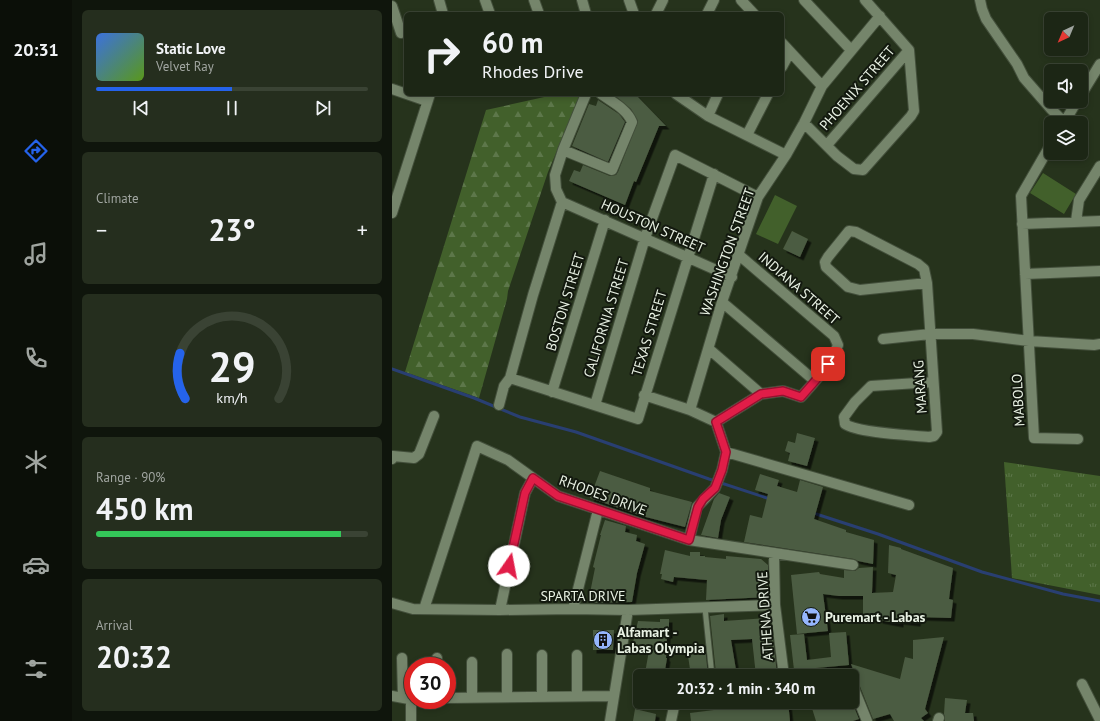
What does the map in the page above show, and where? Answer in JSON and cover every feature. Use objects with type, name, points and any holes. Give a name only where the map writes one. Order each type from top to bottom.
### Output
[{"type":"street","points":[[439,0],[442,12]]},
{"type":"street","points":[[485,0],[489,12]]},
{"type":"street","points":[[534,0],[538,12]]},
{"type":"street","points":[[582,0],[585,12]]},
{"type":"street","points":[[629,0],[633,12]]},
{"type":"street","points":[[657,12],[663,0]]},
{"type":"street","points":[[708,12],[714,0]]},
{"type":"street","points":[[741,0],[752,12]]},
{"type":"street","points":[[804,0],[851,50]]},
{"type":"street","points":[[804,123],[837,156],[854,169],[862,170],[914,111],[909,50],[865,0]]},
{"type":"street","points":[[980,0],[986,19],[1017,64],[1024,78],[1058,116]]},
{"type":"street","points":[[392,6],[404,35]]},
{"type":"street","name":"WASHINGTON STREET","points":[[690,410],[722,302],[732,277],[758,197],[786,155],[822,86],[880,16]]},
{"type":"street","points":[[392,28],[404,35]]},
{"type":"street","points":[[784,45],[822,86]]},
{"type":"street","name":"PHOENIX STREET","points":[[827,145],[909,50]]},
{"type":"street","points":[[784,63],[790,52]]},
{"type":"street","points":[[1088,84],[1100,64]]},
{"type":"street","points":[[392,89],[404,92]]},
{"type":"street","points":[[499,405],[504,386],[510,378],[533,295],[562,202],[556,189],[555,175],[563,150],[585,96]]},
{"type":"street","points":[[563,150],[612,170],[632,122],[630,115],[604,96]]},
{"type":"street","points":[[679,96],[708,116],[786,155]]},
{"type":"street","points":[[708,116],[717,96]]},
{"type":"street","points":[[747,136],[767,96]]},
{"type":"street","points":[[392,213],[429,98]]},
{"type":"street","name":"CALIFORNIA STREET","points":[[595,405],[645,238],[675,155],[714,174]]},
{"type":"street","points":[[1029,341],[1021,196],[1044,156]]},
{"type":"street","points":[[1076,221],[1079,200],[1100,166]]},
{"type":"street","points":[[714,174],[758,197]]},
{"type":"street","name":"TEXAS STREET","points":[[595,405],[638,419],[687,256],[714,174]]},
{"type":"street","name":"HOUSTON STREET","points":[[562,202],[732,277]]},
{"type":"street","name":"BOSTON STREET","points":[[552,392],[605,220]]},
{"type":"street","points":[[1022,224],[1100,221]]},
{"type":"street","name":"MARANG","points":[[927,283],[860,290],[848,287],[826,267],[825,262],[850,231],[856,232],[918,264],[924,269],[927,283],[937,432],[934,436],[929,437],[849,427],[845,424],[844,417],[855,402],[871,386],[933,382]]},
{"type":"street","name":"INDIANA STREET","points":[[739,255],[834,336],[838,345],[834,355],[815,381]]},
{"type":"street","points":[[1025,274],[1100,271]]},
{"type":"street","points":[[716,422],[761,394],[783,391],[801,397],[815,381],[722,302]]},
{"type":"street","points":[[883,339],[930,334],[973,334],[1029,341],[1094,345],[1100,344]]},
{"type":"street","name":"MABOLO","points":[[1029,341],[1034,438],[1078,439]]},
{"type":"street","points":[[709,349],[761,394]]},
{"type":"street","points":[[510,378],[595,405]]},
{"type":"street","points":[[644,395],[690,410],[716,422],[722,437],[726,452],[722,470],[715,488],[703,499],[698,507],[689,540]]},
{"type":"street","points":[[392,459],[393,456],[414,458],[420,454],[434,416]]},
{"type":"street","name":"RHODES DRIVE","points":[[424,610],[477,446],[508,460],[558,496],[689,540],[853,565]]},
{"type":"street","points":[[726,452],[909,505]]},
{"type":"street","points":[[500,610],[525,493],[533,478]]},
{"type":"street","points":[[573,609],[598,510]]},
{"type":"street","name":"ATHENA DRIVE","points":[[774,554],[775,605],[783,669]]},
{"type":"street","name":"SPARTA DRIVE","points":[[392,604],[424,610],[628,610],[775,605]]},
{"type":"street","points":[[610,721],[628,610]]},
{"type":"street","points":[[507,654],[507,697]]},
{"type":"street","points":[[542,654],[542,697]]},
{"type":"street","points":[[577,655],[577,696]]},
{"type":"street","points":[[402,658],[404,669]]},
{"type":"street","points":[[472,662],[472,698]]},
{"type":"street","points":[[1082,684],[1100,720]]},
{"type":"street","points":[[392,696],[404,697]]},
{"type":"street","points":[[456,698],[614,696]]},
{"type":"street","points":[[859,702],[866,721]]},
{"type":"street","points":[[410,709],[411,721]]},
{"type":"street","points":[[671,721],[674,709]]},
{"type":"lane","points":[[705,608],[711,669]]},
{"type":"green space","points":[[549,96],[580,96],[548,172],[508,291],[479,398],[405,372],[486,110]]},
{"type":"green space","points":[[1043,173],[1076,194],[1064,214],[1030,193]]},
{"type":"green space","points":[[775,195],[797,206],[778,244],[756,234]]},
{"type":"green space","points":[[1004,462],[1100,476],[1100,595],[1012,578]]},
{"type":"building","points":[[615,96],[637,96],[666,126],[659,126],[636,182],[634,181],[625,205],[569,181],[574,170],[580,172],[583,165],[610,176],[616,175],[638,121],[631,109]]},
{"type":"building","points":[[598,100],[619,114],[625,122],[608,162],[572,146],[589,104],[596,106]]},
{"type":"building","points":[[792,231],[808,239],[800,257],[783,249]]},
{"type":"building","points":[[797,433],[815,438],[807,466],[788,461],[790,453],[785,451],[788,441],[795,443]]},
{"type":"building","points":[[600,471],[650,488],[650,491],[692,502],[685,527],[642,516],[590,498]]},
{"type":"building","points":[[760,474],[779,480],[777,486],[797,492],[800,480],[823,487],[814,519],[846,530],[846,532],[874,540],[873,564],[854,559],[744,542],[750,515],[762,518],[768,494],[755,490]]},
{"type":"building","points":[[719,493],[730,497],[721,520],[718,538],[701,535],[714,499]]},
{"type":"building","points":[[605,520],[626,526],[625,532],[637,535],[636,541],[645,544],[637,573],[632,602],[590,603],[592,594],[590,593],[595,568],[593,567]]},
{"type":"building","points":[[889,545],[901,548],[953,568],[949,599],[953,600],[951,618],[918,617],[917,623],[900,621],[900,624],[879,620],[879,614],[863,614],[863,596],[823,594],[828,631],[797,634],[791,575],[819,572],[820,574],[844,578],[844,570],[855,571],[859,568],[873,567],[872,593],[893,592],[896,575],[888,573]]},
{"type":"building","points":[[665,550],[690,556],[690,552],[700,552],[700,556],[705,557],[726,559],[726,556],[761,559],[768,565],[768,597],[706,600],[707,580],[674,577],[673,582],[661,579],[662,574],[660,574]]},
{"type":"building","points":[[724,614],[724,621],[766,618],[768,638],[773,638],[776,669],[755,669],[752,639],[731,640],[736,669],[716,669],[710,616]]},
{"type":"building","points":[[660,619],[669,619],[669,635],[667,635],[667,658],[665,669],[646,669],[650,645],[632,647],[638,621],[660,622]]},
{"type":"building","name":"Alfamart - Labas Olympia","points":[[593,630],[614,630],[613,650],[593,650]]},
{"type":"building","points":[[846,632],[849,665],[794,669],[790,635],[804,634],[807,660],[831,657],[829,633]]},
{"type":"building","points":[[944,637],[925,709],[928,713],[921,718],[924,721],[894,721],[890,714],[873,719],[859,684],[859,669],[853,669],[851,664],[900,679],[905,657],[913,659],[913,640]]},
{"type":"building","points":[[705,646],[707,669],[690,669],[687,649]]},
{"type":"building","points":[[945,698],[967,700],[965,713],[973,713],[974,721],[945,721]]},
{"type":"building","points":[[635,709],[656,714],[655,721],[633,721]]},
{"type":"building","points":[[722,709],[789,709],[790,721],[691,721],[690,713]]},
{"type":"building","points":[[812,709],[855,709],[859,719],[853,721],[816,721]]},
{"type":"waterway","points":[[392,369],[474,398],[520,417],[576,432],[770,499]]},
{"type":"waterway","points":[[813,513],[878,534],[982,572],[1063,594],[1100,601]]},
{"type":"place","name":"Puremart - Labas","points":[[811,617]]},
{"type":"place","name":"Alfamart - Labas Olympia","points":[[603,640]]},
{"type":"route","points":[[509,566],[525,493],[533,478],[558,496],[689,540],[698,507],[703,499],[715,488],[722,470],[726,452],[716,422],[761,394],[783,391],[801,397],[828,364]]}]
